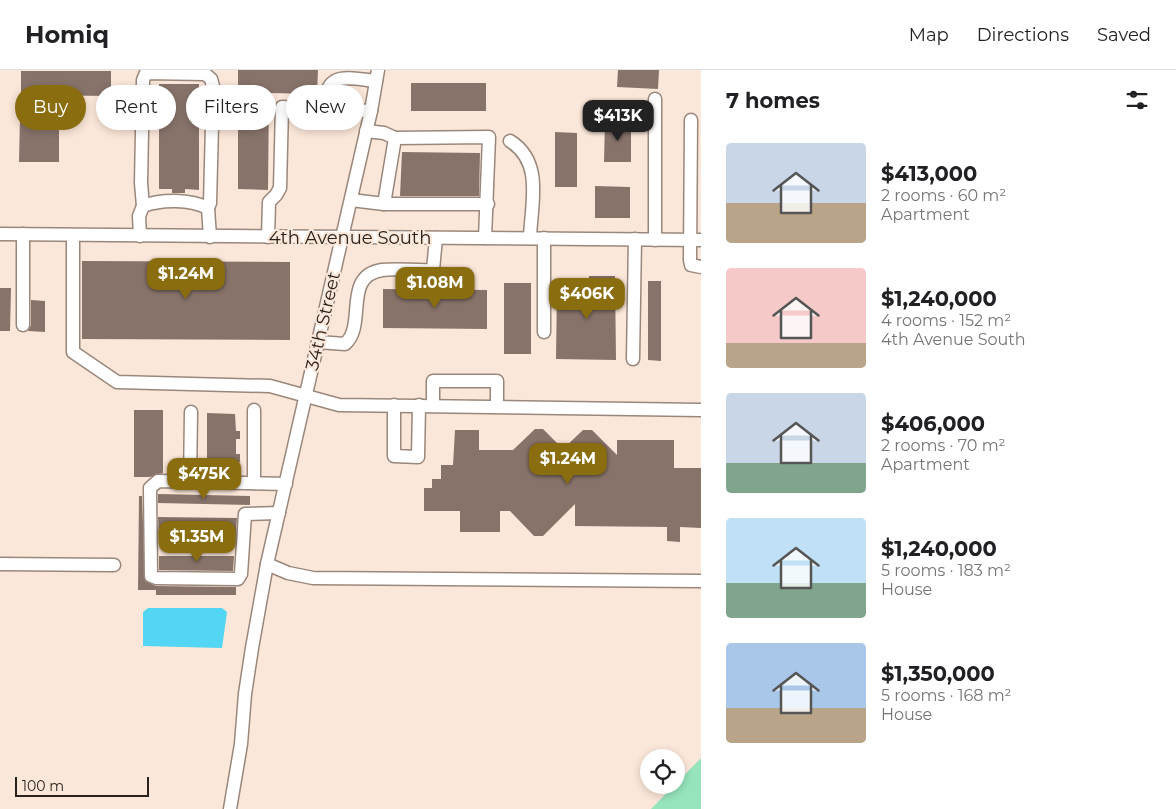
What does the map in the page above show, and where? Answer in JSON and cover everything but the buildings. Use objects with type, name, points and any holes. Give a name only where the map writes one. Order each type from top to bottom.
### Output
[{"type":"street","points":[[140,236],[139,216],[143,206],[141,183],[143,89],[146,73],[205,74],[211,79],[213,86],[210,202],[208,208],[210,237]]},
{"type":"street","points":[[329,85],[331,82],[348,78],[377,75]]},
{"type":"street","name":"34th Street","points":[[230,809],[241,744],[252,648],[267,564],[351,200],[377,75]]},
{"type":"street","points":[[655,99],[655,240]]},
{"type":"street","points":[[268,237],[269,202],[276,196],[280,188],[282,107],[286,107]]},
{"type":"street","points":[[364,110],[371,111]]},
{"type":"street","points":[[691,120],[696,240],[691,265],[701,267]]},
{"type":"street","points":[[366,131],[384,133],[395,138],[489,137],[488,204],[485,212],[485,238]]},
{"type":"street","points":[[384,204],[395,138]]},
{"type":"street","points":[[510,141],[520,147],[531,166],[535,185],[530,238]]},
{"type":"street","points":[[351,200],[384,204],[488,204]]},
{"type":"street","points":[[143,206],[156,202],[172,202],[198,203],[208,208]]},
{"type":"street","name":"4th Avenue South","points":[[0,234],[696,240]]},
{"type":"street","points":[[23,234],[23,325]]},
{"type":"street","points":[[73,235],[73,352],[117,382],[270,386],[339,405],[701,410]]},
{"type":"street","points":[[318,342],[345,344],[351,338],[354,330],[355,305],[360,283],[369,274],[381,270],[433,270],[436,238]]},
{"type":"street","points":[[544,238],[544,332]]},
{"type":"street","points":[[633,359],[634,239]]},
{"type":"street","points":[[433,406],[433,380],[497,380],[497,406]]},
{"type":"street","points":[[394,405],[394,456],[418,456],[419,405]]},
{"type":"street","points":[[254,410],[254,483]]},
{"type":"street","points":[[190,482],[191,412]]},
{"type":"street","points":[[279,513],[245,514],[241,574],[238,579],[156,578],[151,576],[150,488],[158,480],[286,484]]},
{"type":"street","points":[[0,564],[114,565]]},
{"type":"street","points":[[267,564],[288,573],[313,578],[701,581]]},
{"type":"green space","points":[[701,758],[701,809],[651,809],[666,794],[685,794],[685,774]]},
{"type":"water","points":[[148,608],[222,608],[227,612],[222,648],[143,646],[143,612]]}]
